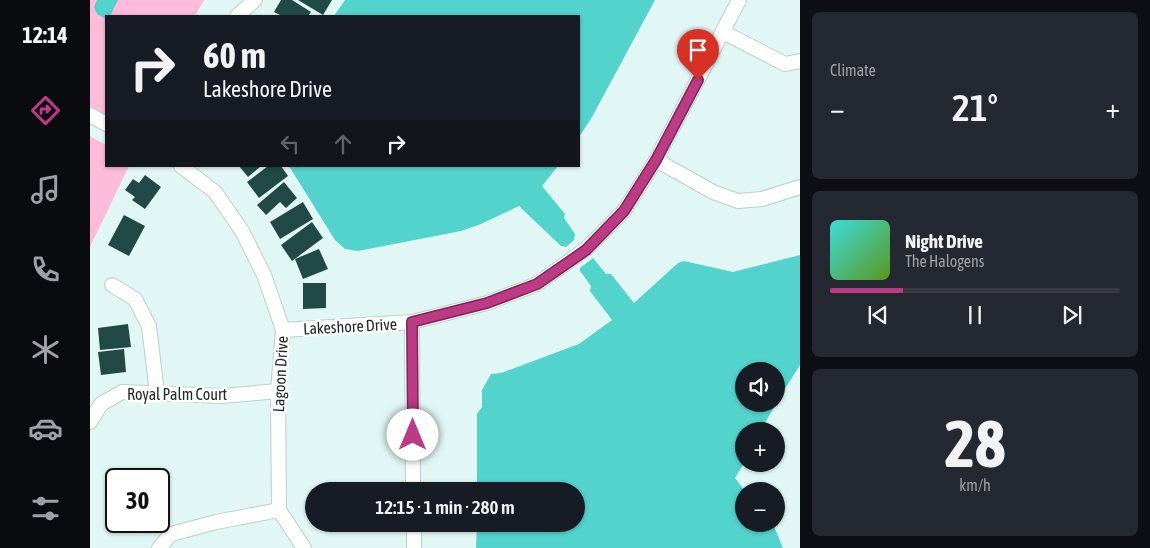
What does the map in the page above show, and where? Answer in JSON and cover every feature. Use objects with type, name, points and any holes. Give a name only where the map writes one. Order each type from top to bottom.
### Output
[{"type":"street","points":[[237,15],[255,0]]},
{"type":"street","name":"Lakeshore Drive","points":[[283,330],[412,322],[487,303],[537,284],[586,250],[624,211],[656,160],[739,0]]},
{"type":"street","points":[[723,32],[785,64],[800,61]]},
{"type":"street","points":[[90,115],[105,122]]},
{"type":"street","points":[[656,160],[713,192],[738,201],[762,199],[800,187]]},
{"type":"street","name":"Lagoon Drive","points":[[182,167],[215,192],[242,231],[264,275],[283,330],[278,391],[279,510]]},
{"type":"street","points":[[112,285],[135,299],[149,326],[157,393]]},
{"type":"street","points":[[412,322],[413,482]]},
{"type":"street","name":"Royal Palm Court","points":[[90,422],[101,404],[122,392],[222,396],[278,391]]},
{"type":"street","points":[[159,548],[172,534],[216,522],[279,510],[304,548]]},
{"type":"street","points":[[414,532],[414,548]]},
{"type":"shaded area","points":[[90,0],[204,0],[196,15],[105,15],[105,114],[90,106]]},
{"type":"shaded area","points":[[90,136],[105,144],[105,167],[129,167],[90,247]]},
{"type":"water","points":[[97,0],[118,0],[110,15],[105,15],[105,18],[97,14],[94,7]]},
{"type":"water","points":[[345,0],[655,0],[592,117],[580,135],[580,15],[335,15]]},
{"type":"water","points":[[290,167],[557,167],[542,186],[565,214],[564,218],[575,234],[574,240],[566,247],[561,246],[519,206],[461,231],[358,251],[345,249],[335,240]]},
{"type":"water","points":[[800,255],[800,365],[785,389],[785,362],[735,362],[735,412],[771,412],[765,422],[735,422],[735,472],[739,472],[735,478],[738,482],[735,482],[735,532],[776,532],[783,548],[476,548],[477,532],[585,532],[585,482],[477,482],[477,414],[482,407],[482,390],[491,374],[501,373],[579,344],[612,320],[590,291],[591,286],[580,271],[580,268],[593,258],[606,274],[611,274],[634,303],[678,263],[684,261],[733,272]]},
{"type":"building","points":[[281,0],[292,0],[311,12],[309,15],[280,15],[274,12]]},
{"type":"building","points":[[298,0],[332,0],[323,15]]},
{"type":"building","points":[[240,167],[260,167],[248,177]]},
{"type":"building","points":[[267,167],[282,167],[288,176],[259,198],[247,182]]},
{"type":"building","points":[[145,175],[161,187],[145,209],[132,200],[135,197],[125,190],[133,179],[139,183]]},
{"type":"building","points":[[284,182],[297,198],[286,208],[280,202],[266,215],[257,205]]},
{"type":"building","points":[[303,202],[313,219],[280,239],[270,222]]},
{"type":"building","points":[[124,215],[145,226],[129,256],[108,245]]},
{"type":"building","points":[[312,222],[323,238],[292,261],[281,245]]},
{"type":"building","points":[[319,249],[328,269],[303,279],[295,259]]},
{"type":"building","points":[[303,283],[326,283],[326,308],[303,309]]},
{"type":"building","points":[[128,324],[131,347],[100,350],[98,328]]},
{"type":"building","points":[[124,349],[126,372],[101,375],[98,352]]},
{"type":"route","points":[[413,435],[412,322],[487,303],[537,284],[586,250],[624,211],[656,160],[698,80]]}]
